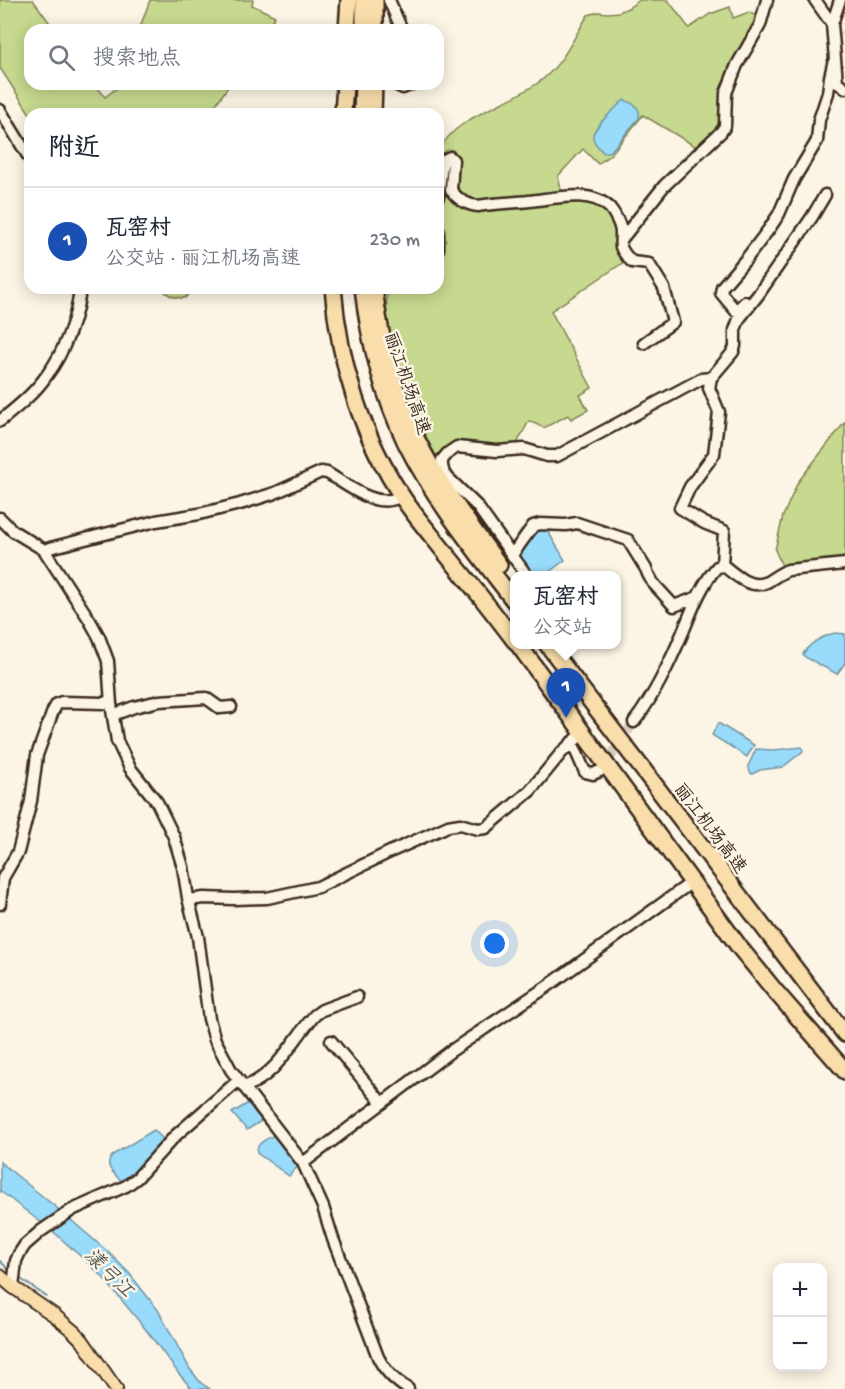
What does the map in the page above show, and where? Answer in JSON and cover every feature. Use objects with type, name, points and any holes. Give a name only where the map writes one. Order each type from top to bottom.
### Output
[{"type":"highway","points":[[347,24],[349,0]]},
{"type":"highway","points":[[364,0],[364,24]]},
{"type":"highway","points":[[375,0],[375,24]]},
{"type":"highway","points":[[343,108],[345,90]]},
{"type":"highway","points":[[362,108],[363,90]]},
{"type":"highway","points":[[373,108],[374,90]]},
{"type":"highway","points":[[334,294],[340,342],[353,394],[387,472],[424,528],[510,634]]},
{"type":"highway","name":"丽江机场高速","points":[[364,294],[376,360],[405,441],[447,512],[510,595]]},
{"type":"highway","name":"丽江机场高速","points":[[375,294],[387,357],[402,406],[415,436],[456,506],[510,579]]},
{"type":"highway","points":[[521,649],[578,737],[756,968],[845,1071]]},
{"type":"highway","name":"丽江机场高速","points":[[550,649],[845,1034]]},
{"type":"highway","name":"丽江机场高速","points":[[563,649],[845,1018]]},
{"type":"main road","points":[[0,1276],[73,1331],[82,1340],[116,1389]]},
{"type":"street","points":[[389,0],[399,24]]},
{"type":"street","points":[[621,241],[664,186],[725,126],[726,93],[737,65],[759,25],[767,0]]},
{"type":"street","points":[[815,0],[832,24]]},
{"type":"street","points":[[840,0],[832,24],[837,82],[845,88]]},
{"type":"street","points":[[758,295],[752,296],[736,311],[721,293],[722,287],[753,251],[779,214],[794,179],[817,141],[819,120],[828,93],[835,59]]},
{"type":"street","points":[[0,110],[24,149]]},
{"type":"street","points":[[444,162],[446,158],[453,159],[451,189],[458,198],[466,203],[478,206],[579,196],[594,200],[611,209],[621,229],[622,248],[632,262],[649,264],[664,288],[673,322],[644,343]]},
{"type":"street","points":[[722,565],[724,531],[704,523],[680,508],[690,487],[714,454],[719,412],[709,388],[711,378],[733,352],[739,319],[813,217],[825,195]]},
{"type":"street","points":[[0,421],[35,389],[52,369],[76,312],[79,294]]},
{"type":"street","points":[[523,571],[477,506],[444,474],[442,460],[448,453],[457,447],[497,451],[524,449],[547,456],[557,456],[701,379],[711,378]]},
{"type":"street","points":[[46,551],[50,548],[156,521],[240,504],[275,493],[321,472],[327,473],[373,500],[386,502],[401,496]]},
{"type":"street","points":[[0,518],[13,531],[46,551],[90,619],[102,643],[108,661],[117,741],[135,775],[157,802],[174,837],[183,867],[198,937],[212,1030],[225,1060],[241,1084],[303,1163],[323,1207],[381,1364],[394,1379],[408,1389]]},
{"type":"street","points":[[512,555],[533,526],[577,523],[628,540],[653,583],[674,606],[698,597]]},
{"type":"street","points":[[722,565],[740,579],[761,584],[788,570],[845,564]]},
{"type":"street","points":[[634,722],[660,682],[698,597],[715,568],[722,565]]},
{"type":"street","points":[[112,710],[159,701],[206,698],[220,708],[231,707]]},
{"type":"street","points":[[0,904],[3,878],[18,852],[31,801],[37,755],[52,711],[57,704],[62,702],[104,703],[112,710]]},
{"type":"street","points":[[189,900],[267,898],[318,887],[448,826],[460,824],[478,829],[486,828],[530,791],[562,752],[578,737]]},
{"type":"street","points":[[578,737],[583,770],[590,774],[600,771]]},
{"type":"street","points":[[303,1163],[451,1051],[548,986],[692,882]]},
{"type":"street","points":[[14,1287],[16,1261],[19,1254],[25,1245],[41,1231],[72,1210],[126,1186],[137,1178],[175,1136],[241,1084],[258,1081],[269,1073],[315,1015],[322,1010],[357,997]]},
{"type":"street","points":[[332,1041],[382,1103]]},
{"type":"green space","points":[[0,0],[33,0],[51,24],[24,24],[24,90],[100,90],[105,97],[114,90],[226,90],[213,108],[26,108],[0,68]]},
{"type":"green space","points":[[150,0],[253,0],[252,5],[275,16],[270,24],[141,24]]},
{"type":"green space","points":[[640,0],[668,0],[689,28],[710,14],[730,7],[733,18],[749,12],[758,17],[750,38],[733,60],[722,94],[721,126],[698,148],[643,115],[611,154],[598,164],[583,149],[558,176],[563,199],[580,199],[603,206],[609,211],[620,236],[617,248],[624,262],[551,311],[592,388],[580,395],[588,410],[571,419],[568,415],[544,428],[529,421],[514,449],[459,444],[438,461],[413,409],[394,353],[387,315],[387,294],[444,294],[444,143],[470,119],[516,96],[543,79],[563,57],[588,15],[598,12],[619,12]]},
{"type":"green space","points":[[168,294],[189,294],[185,298]]},
{"type":"green space","points":[[845,422],[845,560],[782,566],[775,550],[783,516],[798,482]]},
{"type":"water","points":[[624,100],[636,106],[639,118],[611,151],[604,153],[594,141],[594,133],[596,128]]},
{"type":"water","points":[[547,530],[565,560],[550,571],[531,571],[520,556],[536,531]]},
{"type":"water","points":[[835,633],[845,634],[845,663],[837,674],[803,654],[817,640]]},
{"type":"water","points":[[718,723],[754,745],[747,757],[712,735]]},
{"type":"water","points":[[802,747],[803,751],[783,767],[760,770],[752,774],[750,772],[748,766],[756,749]]},
{"type":"water","points":[[250,1102],[264,1119],[247,1130],[232,1113]]},
{"type":"water","points":[[154,1130],[165,1141],[138,1171],[122,1182],[110,1169],[111,1158]]},
{"type":"water","points":[[275,1135],[298,1166],[289,1176],[257,1153],[260,1144]]},
{"type":"water","name":"漾弓江","points":[[0,1162],[107,1251],[129,1273],[158,1310],[190,1369],[201,1383],[210,1389],[192,1389],[101,1275],[56,1234],[0,1191]]},
{"type":"waterway","points":[[0,1261],[11,1272]]},
{"type":"waterway","points":[[18,1277],[47,1297]]},
{"type":"tunnel","points":[[602,769],[634,722]]},
{"type":"place","name":"瓦窑村","points":[[566,718]]}]
